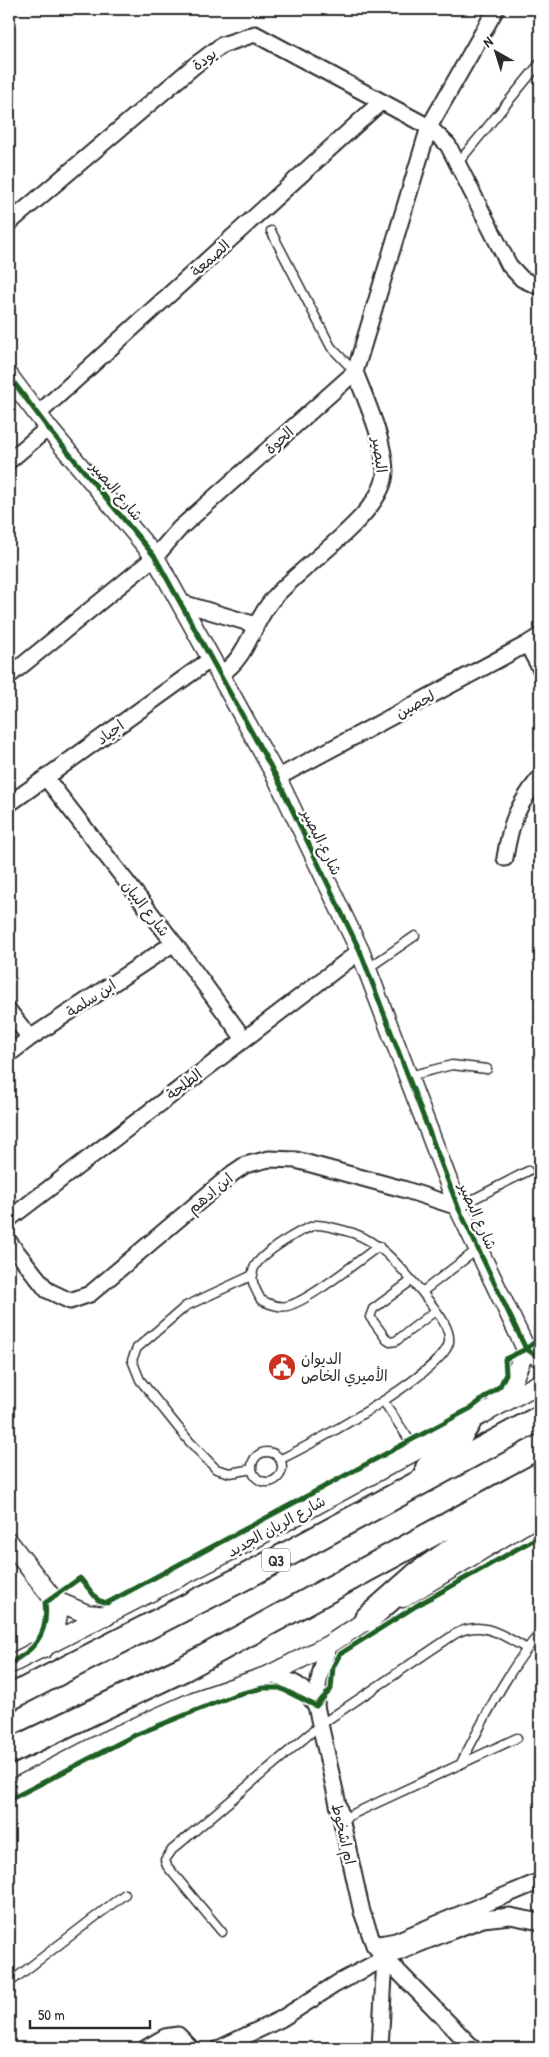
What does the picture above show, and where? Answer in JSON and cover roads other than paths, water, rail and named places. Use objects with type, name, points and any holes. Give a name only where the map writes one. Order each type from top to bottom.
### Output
[{"type":"highway","name":"شارع الريان الجديد","points":[[9,1698],[209,1596],[540,1418]]},
{"type":"highway","points":[[314,1539],[425,1471],[454,1443],[468,1423]]},
{"type":"highway","points":[[9,1752],[185,1668],[540,1475]]},
{"type":"highway","points":[[367,1619],[418,1574],[460,1545],[540,1498]]},
{"type":"street","points":[[356,372],[429,127],[496,9]]},
{"type":"street","name":"يودة","points":[[9,223],[194,66],[222,45],[255,34],[429,127],[448,145],[509,265],[522,278],[540,287]]},
{"type":"street","name":"الصمعة","points":[[9,461],[43,421],[382,102]]},
{"type":"street","name":"الحوة","points":[[9,676],[155,557],[180,528],[356,372]]},
{"type":"street","name":"البصير","points":[[221,674],[232,667],[242,654],[256,625],[271,601],[294,576],[351,528],[374,502],[380,489],[385,472],[378,435],[356,372]]},
{"type":"street","name":"شارع البصير","points":[[9,376],[43,421],[155,557],[277,778],[360,950],[458,1207],[533,1354],[494,1408]]},
{"type":"street","points":[[179,602],[256,625]]},
{"type":"street","name":"لحصين","points":[[277,778],[534,640],[540,668]]},
{"type":"street","name":"اجياد","points":[[9,804],[211,659]]},
{"type":"street","points":[[505,858],[510,828],[522,800],[540,777]]},
{"type":"street","name":"شارع البيان","points":[[46,778],[174,944],[244,1039]]},
{"type":"street","name":"ابن سلمة","points":[[9,1054],[30,1038],[174,944]]},
{"type":"street","name":"الطلحة","points":[[9,1218],[360,950]]},
{"type":"street","points":[[9,1011],[30,1038]]},
{"type":"street","name":"ابن ادهم","points":[[9,1242],[47,1290],[70,1301],[90,1294],[233,1173],[246,1165],[269,1159],[296,1160],[403,1189],[458,1207]]},
{"type":"street","name":"شارع الريان الجديد","points":[[9,1665],[250,1541],[540,1383]]},
{"type":"street","points":[[9,1792],[112,1738],[194,1701],[269,1675],[330,1644],[367,1619],[540,1515]]},
{"type":"street","points":[[9,1542],[54,1600],[58,1614],[55,1633],[43,1649]]},
{"type":"street","points":[[54,1600],[87,1614],[107,1616]]},
{"type":"street","name":"ام اشخوط","points":[[330,1644],[318,1678],[316,1706],[362,1912],[374,1945],[473,2048]]},
{"type":"street","name":"ام اشخوط","points":[[269,1675],[288,1679],[305,1689],[316,1706]]},
{"type":"street","points":[[374,1945],[396,1941],[540,1881]]},
{"type":"street","points":[[220,2048],[281,2019],[336,1984],[385,1958],[484,1919],[510,1916],[540,1922]]},
{"type":"street","points":[[380,2048],[385,1958]]},
{"type":"street","points":[[146,2048],[165,2037],[178,2035],[191,2048]]},
{"type":"lane","points":[[458,164],[540,63]]},
{"type":"lane","name":"البصير","points":[[271,231],[331,347],[356,372]]},
{"type":"lane","points":[[367,969],[414,936]]},
{"type":"lane","points":[[409,1076],[452,1065],[487,1069]]},
{"type":"lane","points":[[458,1207],[528,1171]]},
{"type":"lane","points":[[281,1459],[384,1402],[443,1354],[449,1340],[446,1327],[422,1292],[379,1246],[352,1233],[318,1225],[296,1234],[265,1256],[254,1268],[252,1284],[261,1300],[275,1306],[288,1306],[308,1296],[379,1246]]},
{"type":"lane","points":[[422,1292],[478,1249]]},
{"type":"lane","points":[[252,1469],[230,1473],[216,1469],[189,1441],[140,1380],[132,1360],[137,1348],[186,1306],[253,1275]]},
{"type":"lane","points":[[412,1281],[373,1309],[370,1313],[370,1318],[390,1342],[396,1341],[435,1311]]},
{"type":"lane","points":[[384,1402],[416,1450]]},
{"type":"lane","points":[[271,1452],[281,1459],[282,1471],[280,1476],[270,1483],[258,1480],[252,1469],[255,1458],[260,1454],[271,1452]]},
{"type":"lane","points":[[222,1932],[167,1866],[165,1860],[168,1854],[320,1725],[462,1630],[486,1628],[527,1649]]},
{"type":"lane","points":[[461,1764],[500,1688],[540,1633]]},
{"type":"lane","points":[[340,1820],[517,1738]]},
{"type":"lane","points":[[9,1983],[126,1894]]},
{"type":"place","name":"الديوان الأميري الخاص","points":[[282,1367]]}]
